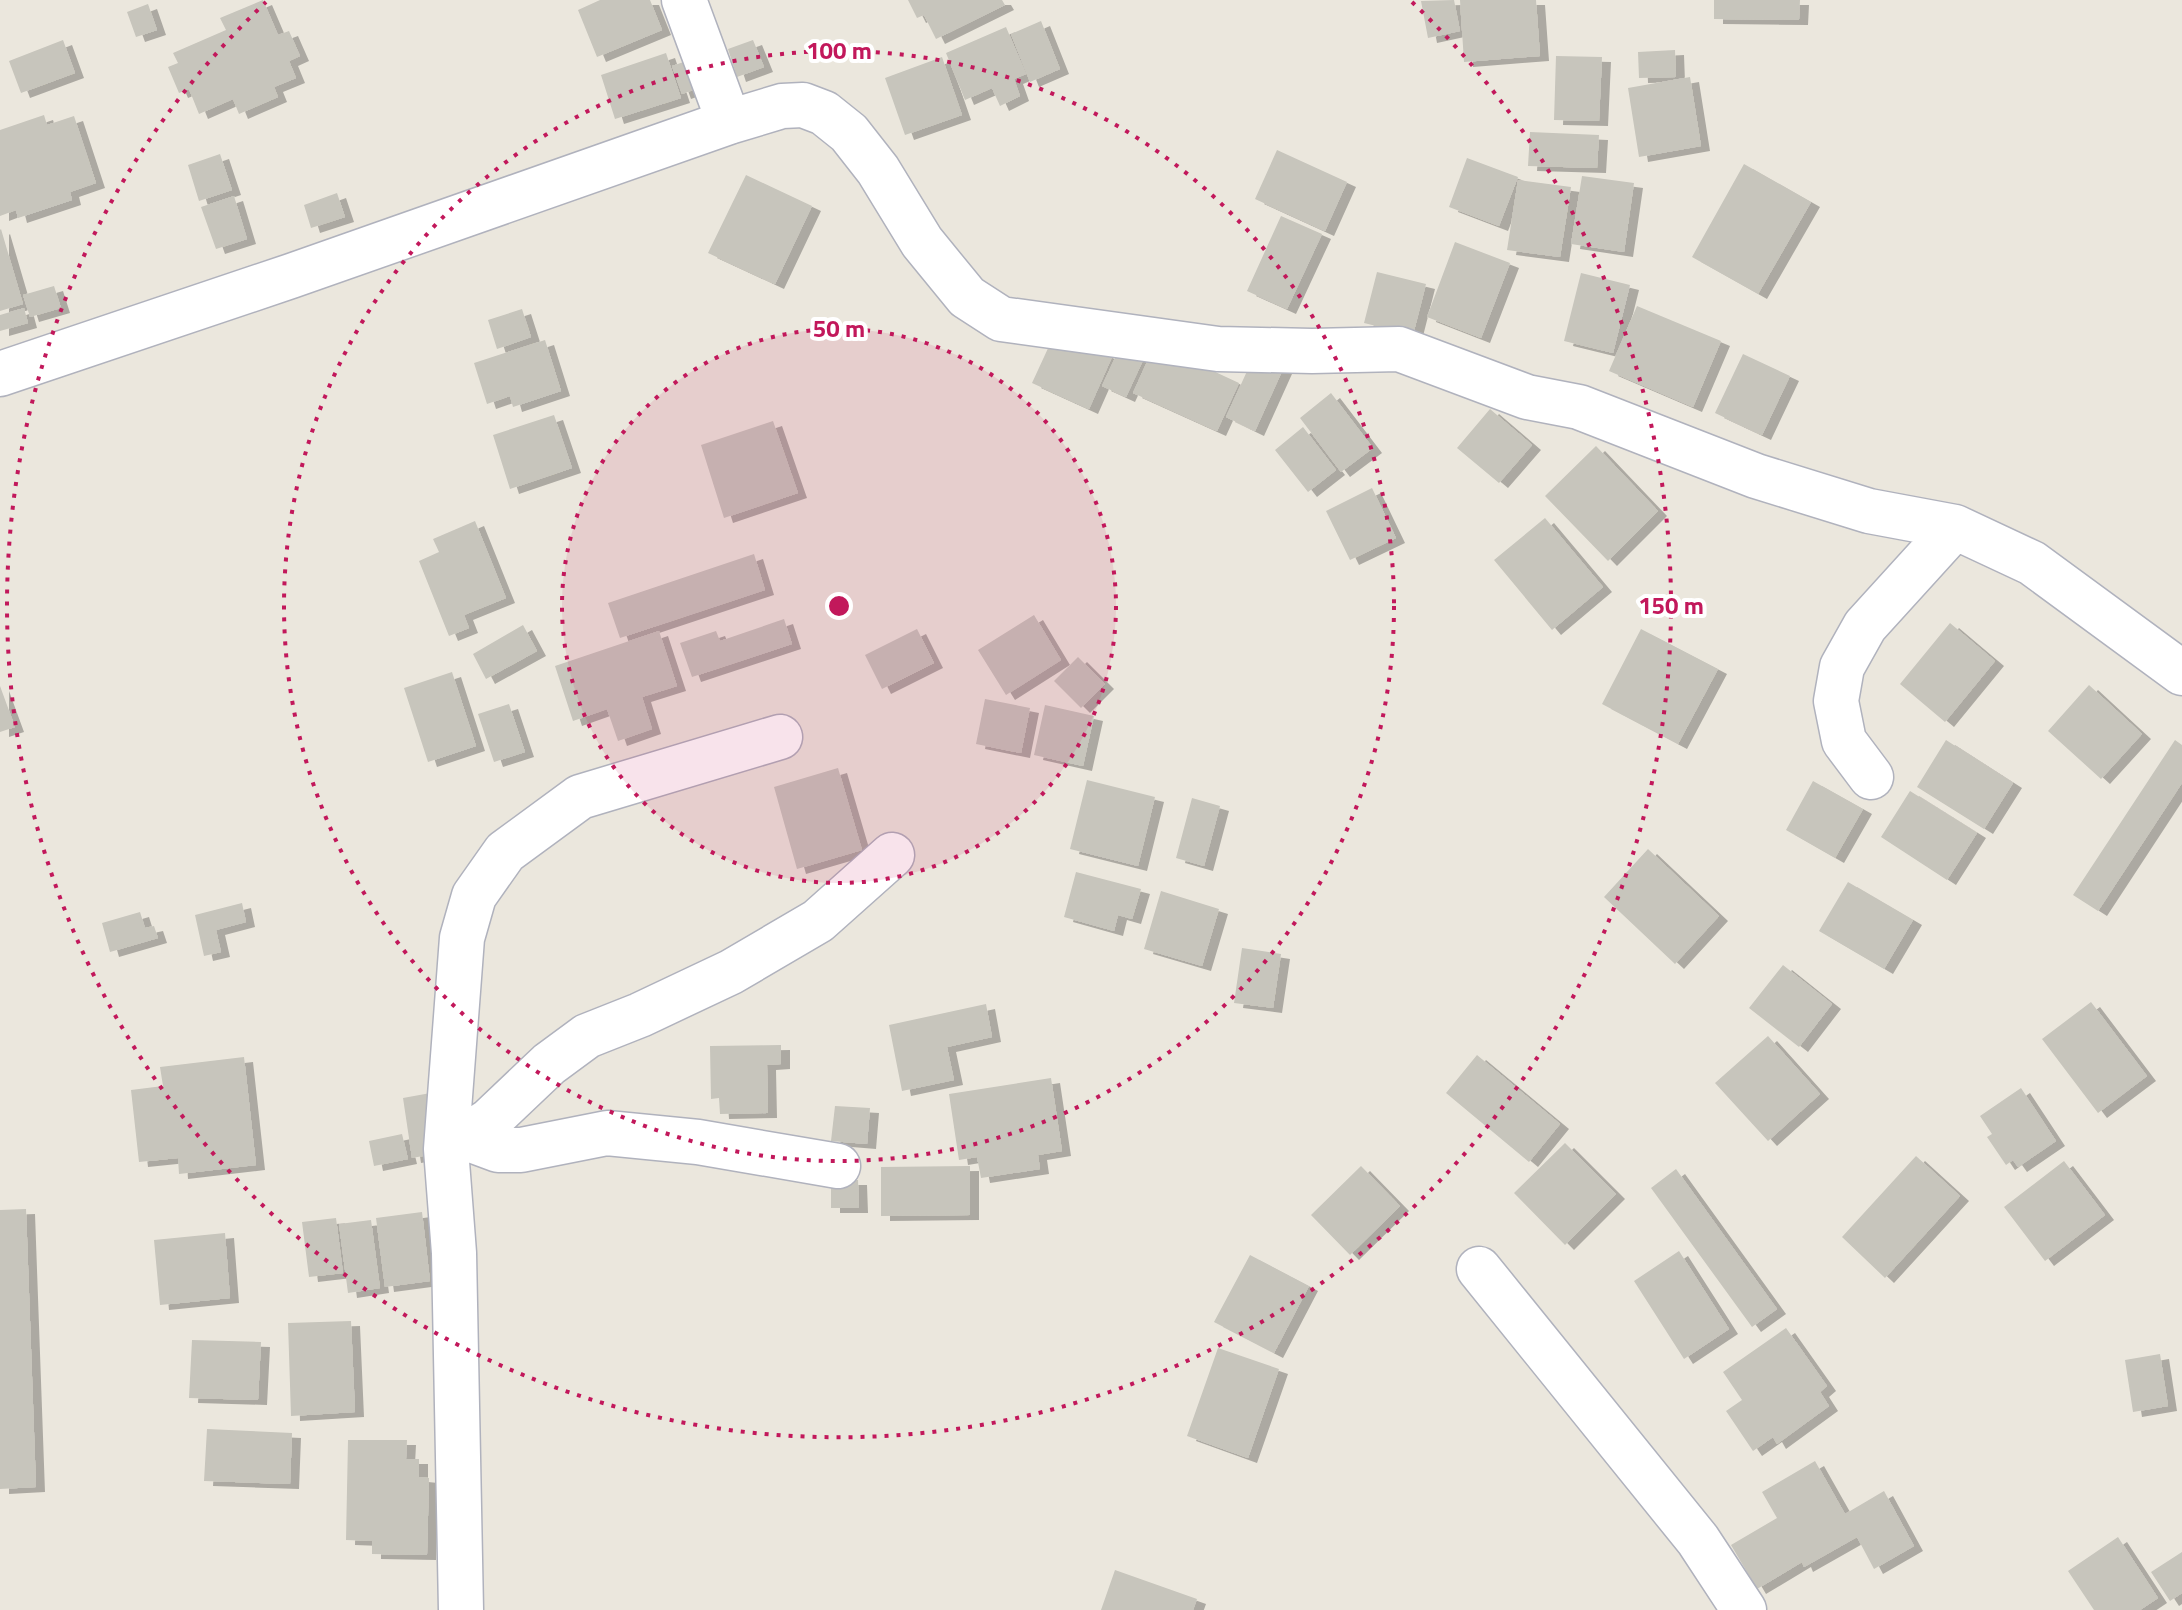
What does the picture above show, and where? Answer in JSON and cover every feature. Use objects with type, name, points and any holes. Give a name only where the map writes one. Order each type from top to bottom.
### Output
[{"type":"street","points":[[684,0],[729,122]]},
{"type":"street","points":[[0,374],[729,122],[782,106],[803,105],[824,113],[849,133],[878,170],[922,242],[967,297],[1001,319],[1218,349],[1399,349],[1527,397],[1579,407],[1756,476],[1869,511],[1955,527],[2032,563],[2182,673]]},
{"type":"street","points":[[1871,777],[1844,741],[1836,701],[1842,667],[1865,626],[1955,527]]},
{"type":"street","points":[[461,1610],[454,1253],[455,1143],[462,938],[474,896],[505,852],[580,797],[780,737]]},
{"type":"street","points":[[455,1143],[490,1120],[549,1064],[587,1036],[731,972],[818,921],[892,855]]},
{"type":"street","points":[[455,1143],[498,1150],[521,1150],[607,1133],[698,1142],[838,1166]]},
{"type":"street","points":[[1479,1269],[1698,1540],[1744,1610]]},
{"type":"building","points":[[263,0],[278,35],[289,31],[300,56],[289,61],[296,78],[274,87],[278,97],[239,114],[233,99],[199,114],[189,89],[179,93],[168,67],[178,63],[173,53],[226,30],[220,18]]},
{"type":"building","points":[[600,0],[650,0],[662,30],[597,57],[578,10]]},
{"type":"building","points":[[908,0],[1002,0],[1005,5],[936,39],[924,15],[917,18]]},
{"type":"building","points":[[1454,0],[1460,31],[1428,38],[1421,1]]},
{"type":"building","points":[[1460,0],[1536,0],[1540,56],[1464,62]]},
{"type":"building","points":[[1714,0],[1800,0],[1799,20],[1714,19]]},
{"type":"building","points":[[148,4],[157,30],[136,37],[127,12]]},
{"type":"building","points":[[1041,21],[1060,69],[1030,82],[1011,34]]},
{"type":"building","points":[[1006,27],[1026,74],[1014,79],[1020,96],[1000,106],[992,88],[965,100],[946,53]]},
{"type":"building","points":[[63,40],[75,73],[21,93],[9,61]]},
{"type":"building","points":[[753,40],[764,67],[737,77],[728,49]]},
{"type":"building","points":[[1675,50],[1676,77],[1639,78],[1638,52]]},
{"type":"building","points":[[666,53],[681,98],[615,119],[601,75]]},
{"type":"building","points":[[1556,56],[1602,57],[1599,121],[1554,120]]},
{"type":"building","points":[[698,57],[707,85],[682,94],[672,66]]},
{"type":"building","points":[[942,57],[962,115],[905,135],[885,78]]},
{"type":"building","points":[[1690,77],[1701,146],[1639,157],[1628,88]]},
{"type":"building","points":[[44,115],[47,125],[74,116],[96,183],[70,192],[72,200],[18,218],[16,210],[0,216],[0,130]]},
{"type":"building","points":[[1530,132],[1599,135],[1597,168],[1528,166]]},
{"type":"building","points":[[1277,150],[1347,182],[1325,231],[1255,199]]},
{"type":"building","points":[[220,154],[232,190],[199,201],[188,165]]},
{"type":"building","points":[[1467,158],[1518,177],[1499,226],[1449,207]]},
{"type":"building","points":[[1744,164],[1811,202],[1758,294],[1692,257]]},
{"type":"building","points":[[746,175],[812,206],[775,284],[708,253]]},
{"type":"building","points":[[1582,176],[1634,183],[1624,252],[1571,244]]},
{"type":"building","points":[[1518,180],[1571,187],[1560,257],[1507,250]]},
{"type":"building","points":[[337,193],[345,217],[311,228],[304,205]]},
{"type":"building","points":[[234,196],[247,239],[216,249],[201,207]]},
{"type":"building","points":[[1281,216],[1322,234],[1287,309],[1247,291]]},
{"type":"building","points":[[0,230],[23,304],[0,311]]},
{"type":"building","points":[[1455,242],[1510,263],[1481,338],[1427,317]]},
{"type":"building","points":[[1377,272],[1426,284],[1413,335],[1364,323]]},
{"type":"building","points":[[1581,273],[1630,285],[1613,353],[1564,341]]},
{"type":"building","points":[[54,286],[61,308],[30,317],[23,295]]},
{"type":"building","points":[[1637,306],[1721,341],[1693,407],[1609,371]]},
{"type":"building","points":[[24,308],[28,323],[0,331],[0,315]]},
{"type":"building","points":[[522,309],[531,337],[497,349],[488,320]]},
{"type":"building","points":[[1056,331],[1112,357],[1089,409],[1032,383]]},
{"type":"building","points":[[545,340],[561,391],[513,407],[510,396],[487,404],[474,363]]},
{"type":"building","points":[[1155,344],[1239,383],[1217,431],[1133,393]]},
{"type":"building","points":[[1121,345],[1145,356],[1126,397],[1102,386]]},
{"type":"building","points":[[1743,354],[1790,376],[1762,435],[1715,413]]},
{"type":"building","points":[[1254,356],[1283,369],[1255,431],[1226,417]]},
{"type":"building","points":[[1331,393],[1373,448],[1341,472],[1300,418]]},
{"type":"building","points":[[1490,409],[1532,445],[1499,483],[1457,448]]},
{"type":"building","points":[[554,415],[572,468],[510,489],[493,435]]},
{"type":"building","points":[[773,421],[798,493],[724,518],[701,445]]},
{"type":"building","points":[[1303,427],[1336,470],[1308,492],[1275,450]]},
{"type":"building","points":[[1596,446],[1658,511],[1608,561],[1545,496]]},
{"type":"building","points":[[1372,488],[1396,538],[1350,560],[1326,511]]},
{"type":"building","points":[[1545,518],[1603,587],[1552,630],[1494,560]]},
{"type":"building","points":[[475,521],[506,598],[464,615],[469,628],[449,636],[419,561],[439,552],[433,539]]},
{"type":"building","points":[[754,554],[765,590],[620,638],[608,603]]},
{"type":"building","points":[[1034,615],[1061,660],[1006,695],[978,650]]},
{"type":"building","points":[[784,619],[792,644],[692,677],[680,643],[716,631],[720,641]]},
{"type":"building","points":[[1950,623],[1995,661],[1945,722],[1900,684]]},
{"type":"building","points":[[523,625],[537,651],[486,679],[473,654]]},
{"type":"building","points":[[917,629],[934,663],[882,689],[865,655]]},
{"type":"building","points":[[1641,629],[1718,669],[1678,744],[1602,704]]},
{"type":"building","points":[[659,631],[677,686],[642,697],[652,729],[618,741],[607,709],[573,721],[555,666]]},
{"type":"building","points":[[1078,657],[1105,684],[1081,708],[1054,681]]},
{"type":"building","points":[[452,672],[476,746],[428,762],[404,688]]},
{"type":"building","points":[[2089,685],[2142,734],[2101,779],[2048,731]]},
{"type":"building","points":[[0,686],[15,727],[0,732]]},
{"type":"building","points":[[985,699],[1030,708],[1021,753],[976,744]]},
{"type":"building","points":[[509,704],[525,752],[494,762],[478,714]]},
{"type":"building","points":[[1045,705],[1094,716],[1083,766],[1034,755]]},
{"type":"building","points":[[1946,740],[2013,783],[1984,829],[1917,787]]},
{"type":"building","points":[[2175,740],[2182,745],[2182,783],[2098,911],[2073,895]]},
{"type":"building","points":[[838,768],[862,850],[797,869],[774,787]]},
{"type":"building","points":[[1087,780],[1155,797],[1138,866],[1070,849]]},
{"type":"building","points":[[1813,781],[1863,809],[1835,858],[1786,830]]},
{"type":"building","points":[[1910,791],[1977,833],[1947,880],[1881,837]]},
{"type":"building","points":[[1192,798],[1220,806],[1204,866],[1176,858]]},
{"type":"building","points":[[1648,849],[1719,916],[1675,964],[1604,897]]},
{"type":"building","points":[[1076,872],[1141,889],[1132,919],[1118,915],[1114,931],[1064,917]]},
{"type":"building","points":[[1848,882],[1913,920],[1884,969],[1819,931]]},
{"type":"building","points":[[1161,891],[1219,909],[1202,966],[1144,949]]},
{"type":"building","points":[[242,903],[246,922],[216,930],[221,952],[204,956],[195,915]]},
{"type":"building","points":[[140,912],[145,928],[154,926],[158,938],[110,952],[102,923]]},
{"type":"building","points":[[1242,948],[1281,954],[1273,1008],[1234,1003]]},
{"type":"building","points":[[1783,965],[1832,1004],[1799,1047],[1749,1008]]},
{"type":"building","points":[[2091,1002],[2147,1076],[2098,1113],[2042,1039]]},
{"type":"building","points":[[986,1004],[992,1037],[947,1047],[954,1080],[902,1091],[889,1025]]},
{"type":"building","points":[[1768,1036],[1820,1094],[1768,1141],[1715,1083]]},
{"type":"building","points":[[781,1045],[781,1064],[767,1065],[768,1113],[720,1114],[719,1098],[711,1099],[710,1046]]},
{"type":"building","points":[[1477,1055],[1560,1124],[1529,1162],[1446,1093]]},
{"type":"building","points":[[244,1057],[256,1165],[179,1174],[178,1158],[139,1162],[131,1090],[163,1086],[160,1067]]},
{"type":"building","points":[[1051,1078],[1062,1151],[1038,1155],[1040,1169],[981,1178],[977,1157],[959,1160],[949,1094]]},
{"type":"building","points":[[2021,1088],[2056,1141],[2018,1167],[2013,1160],[2006,1165],[1987,1137],[1992,1134],[1980,1116]]},
{"type":"building","points":[[436,1092],[445,1152],[412,1158],[403,1098]]},
{"type":"building","points":[[835,1106],[870,1108],[867,1144],[831,1141]]},
{"type":"building","points":[[402,1134],[408,1159],[374,1166],[369,1141]]},
{"type":"building","points":[[1565,1143],[1616,1194],[1565,1245],[1514,1193]]},
{"type":"building","points":[[1916,1156],[1960,1196],[1885,1278],[1842,1237]]},
{"type":"building","points":[[2064,1161],[2105,1215],[2045,1261],[2004,1207]]},
{"type":"building","points":[[970,1166],[970,1215],[881,1216],[881,1167]]},
{"type":"building","points":[[1361,1166],[1400,1206],[1350,1255],[1311,1215]]},
{"type":"building","points":[[1676,1169],[1777,1309],[1752,1327],[1651,1188]]},
{"type":"building","points":[[831,1180],[858,1180],[859,1208],[831,1208]]},
{"type":"building","points":[[26,1209],[36,1487],[0,1489],[0,1210]]},
{"type":"building","points":[[422,1212],[430,1281],[385,1287],[376,1218]]},
{"type":"building","points":[[336,1218],[343,1273],[309,1277],[302,1222]]},
{"type":"building","points":[[371,1220],[380,1288],[348,1293],[339,1224]]},
{"type":"building","points":[[225,1233],[230,1298],[160,1305],[154,1240]]},
{"type":"building","points":[[1679,1251],[1729,1329],[1684,1359],[1634,1281]]},
{"type":"building","points":[[1250,1255],[1309,1286],[1274,1353],[1214,1322]]},
{"type":"building","points":[[351,1321],[355,1412],[291,1416],[288,1323]]},
{"type":"building","points":[[1786,1328],[1827,1386],[1820,1392],[1829,1406],[1777,1444],[1773,1437],[1753,1451],[1726,1411],[1742,1400],[1723,1372]]},
{"type":"building","points":[[192,1340],[261,1342],[258,1400],[189,1398]]},
{"type":"building","points":[[1218,1348],[1279,1369],[1248,1458],[1187,1436]]},
{"type":"building","points":[[2160,1354],[2168,1406],[2133,1412],[2125,1360]]},
{"type":"building","points":[[207,1429],[292,1433],[290,1484],[204,1481]]},
{"type":"building","points":[[348,1440],[407,1440],[406,1459],[419,1459],[419,1477],[429,1478],[427,1555],[372,1554],[372,1541],[346,1540]]},
{"type":"building","points":[[1815,1461],[1845,1514],[1884,1491],[1914,1546],[1874,1569],[1857,1537],[1804,1567],[1802,1562],[1757,1589],[1731,1545],[1777,1518],[1762,1492]]},
{"type":"building","points":[[2118,1537],[2158,1598],[2140,1610],[2094,1610],[2068,1571]]},
{"type":"building","points":[[2182,1552],[2182,1593],[2170,1601],[2151,1572]]},
{"type":"building","points":[[1115,1570],[1197,1599],[1193,1610],[1101,1610]]}]
